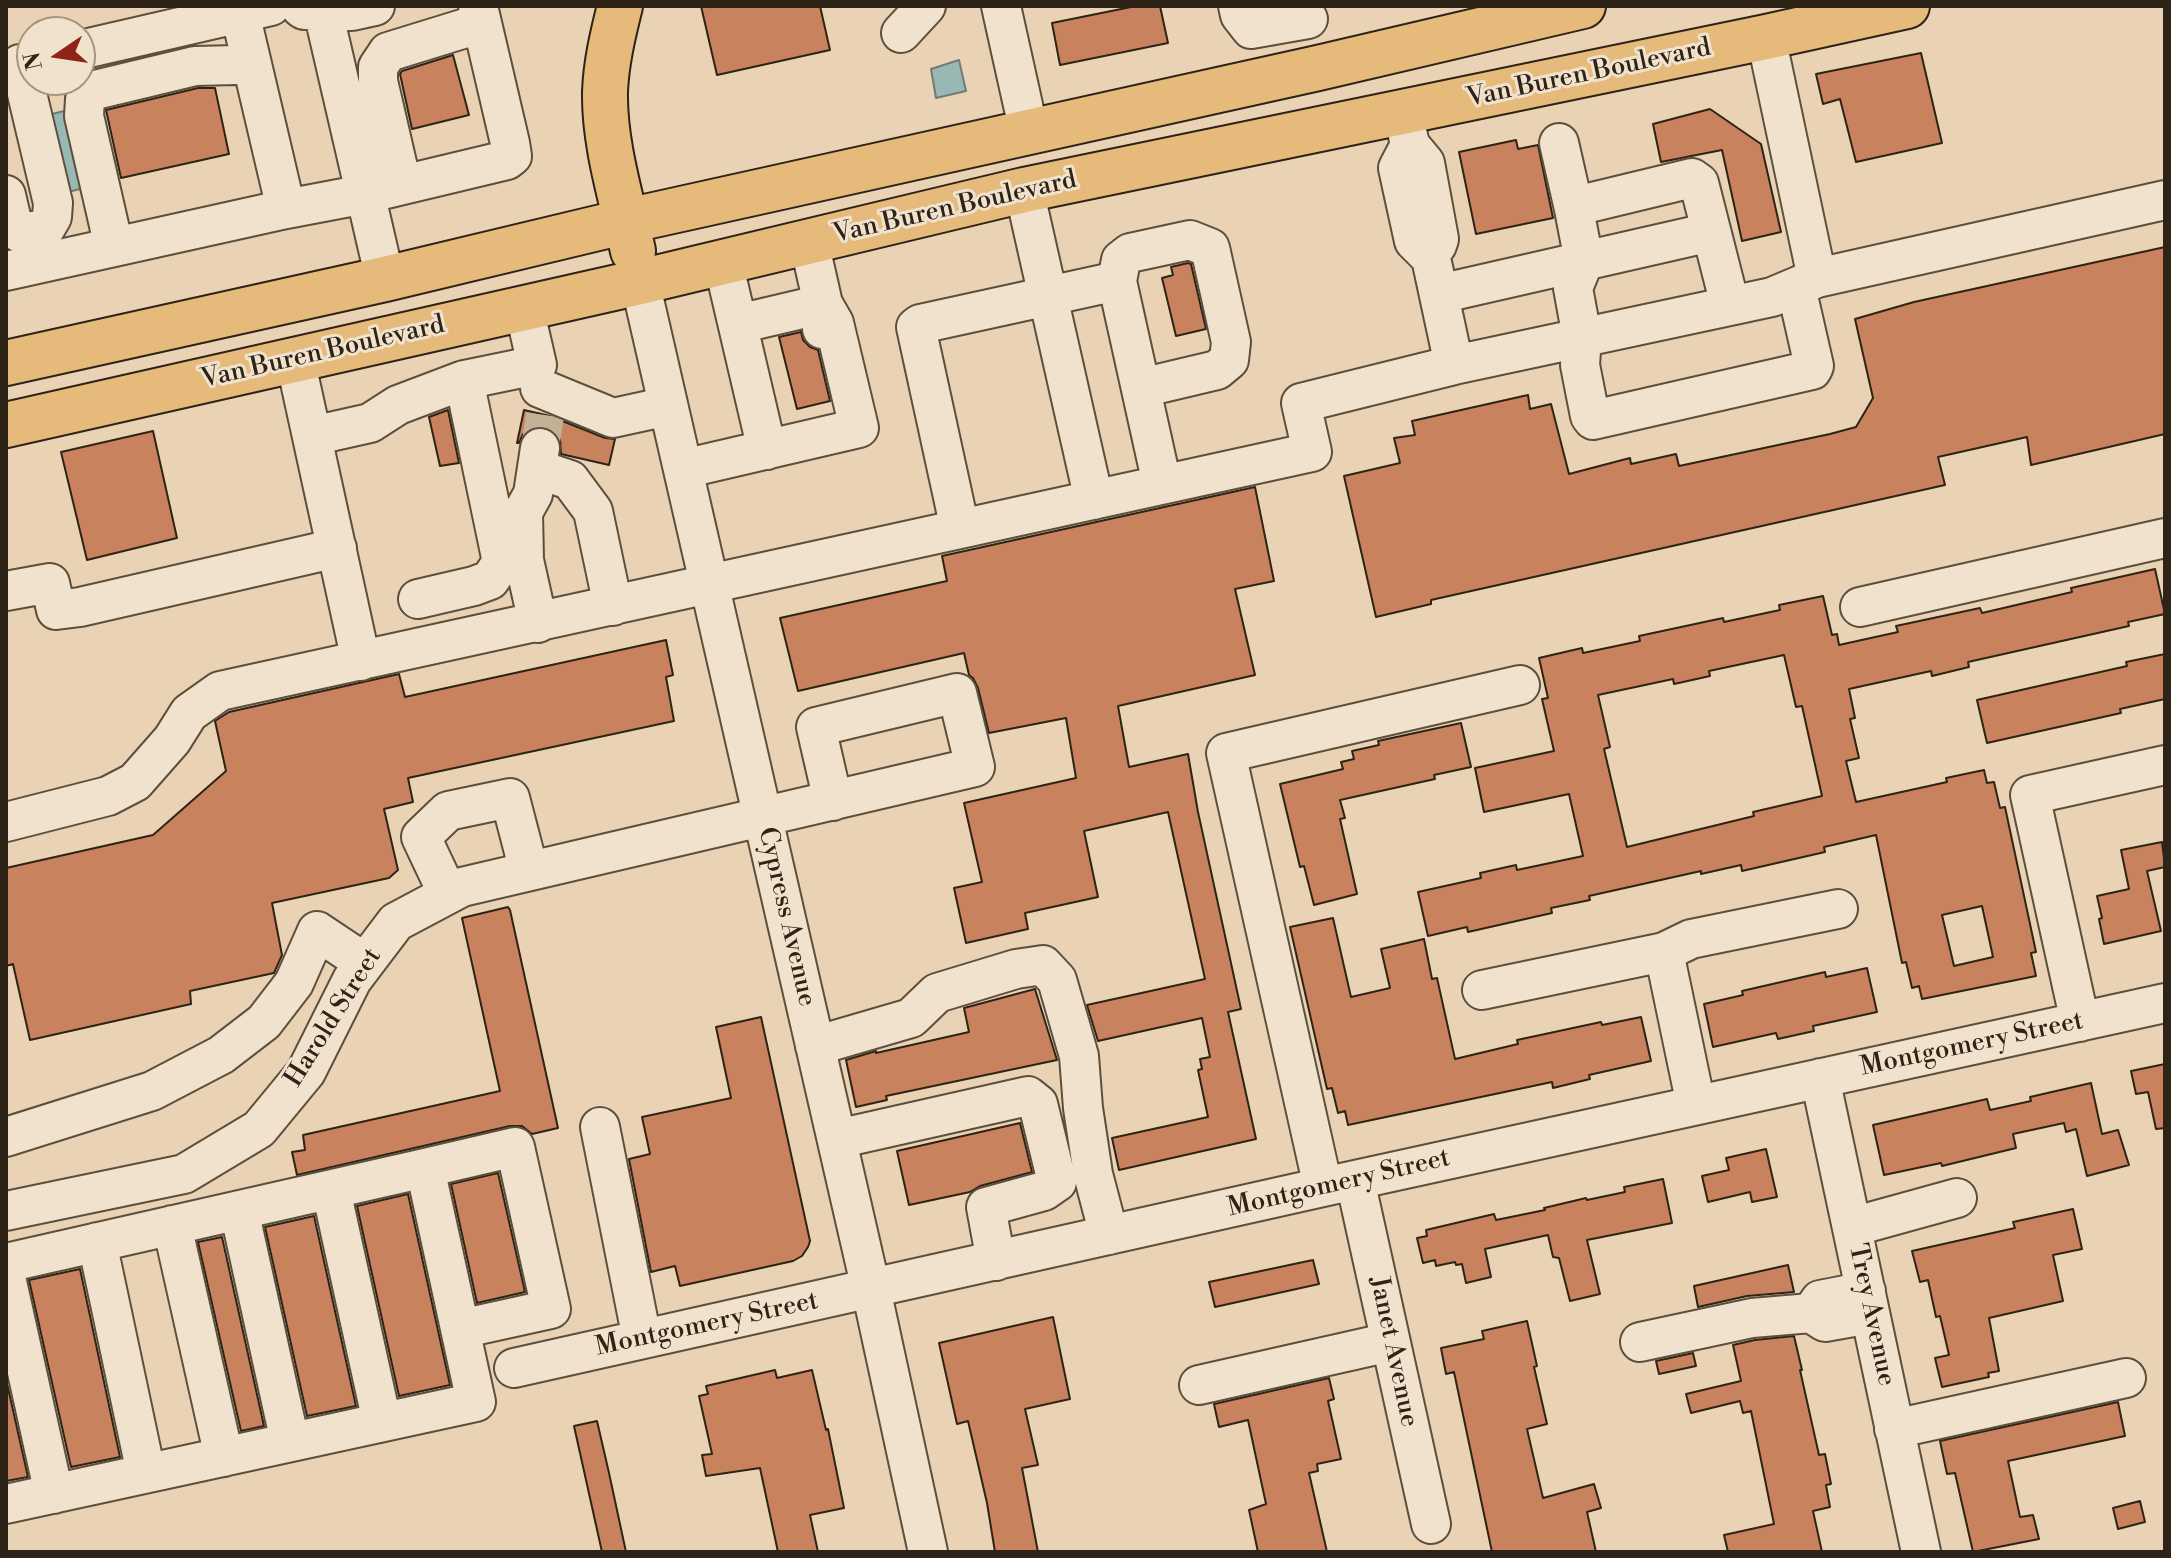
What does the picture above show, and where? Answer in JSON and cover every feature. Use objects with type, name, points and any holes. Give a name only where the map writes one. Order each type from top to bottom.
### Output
[{"type":"main road","points":[[620,6],[610,47],[605,93],[609,139],[640,282]]},
{"type":"main road","points":[[6,363],[1393,51],[1580,6]]},
{"type":"main road","name":"Van Buren Boulevard","points":[[6,425],[640,282],[1024,190],[1407,128],[1766,37],[1907,6]]},
{"type":"main road","points":[[1393,51],[1407,128]]},
{"type":"main road","points":[[6,390],[86,372],[149,330]]},
{"type":"street","points":[[375,6],[352,11],[311,8],[365,194],[385,279]]},
{"type":"street","points":[[1238,6],[1240,15],[1251,29],[1308,19]]},
{"type":"street","points":[[1009,8],[1029,132]]},
{"type":"street","points":[[96,46],[256,10],[251,62],[286,209]]},
{"type":"street","points":[[6,271],[365,194],[507,160],[512,156],[480,14],[388,52],[378,67],[378,81],[402,185]]},
{"type":"street","points":[[1559,143],[1584,261],[1573,288],[1582,337],[1580,365],[1593,420],[1807,373],[1814,366],[1807,282],[1766,37]]},
{"type":"street","points":[[114,247],[84,116],[85,99],[91,91],[195,66],[251,62]]},
{"type":"street","points":[[6,195],[12,221],[20,233],[45,229],[52,217],[53,203],[27,96]]},
{"type":"street","points":[[1407,128],[1425,163],[1439,239],[1435,276],[1454,365]]},
{"type":"street","points":[[1574,209],[1692,178],[1699,183],[1730,305]]},
{"type":"street","points":[[1024,190],[1094,500]]},
{"type":"street","points":[[6,822],[108,796],[135,782],[172,740],[189,713],[220,691],[1312,452],[1301,403],[1454,365],[1772,297],[1807,282],[2165,200]]},
{"type":"street","points":[[1435,276],[1584,261],[1711,232]]},
{"type":"street","points":[[1143,398],[1212,391],[1224,379],[1231,342],[1210,248],[1190,240],[1130,253],[1121,260],[1117,281],[1162,484]]},
{"type":"street","points":[[683,469],[859,428],[834,323],[823,304],[809,242]]},
{"type":"street","points":[[723,262],[738,324],[783,446]]},
{"type":"street","points":[[960,529],[916,327],[1117,281]]},
{"type":"street","name":"Cypress Avenue","points":[[640,282],[837,1139],[928,1552]]},
{"type":"street","points":[[738,324],[823,304]]},
{"type":"street","points":[[524,308],[540,417],[533,494],[523,512],[524,560],[538,623]]},
{"type":"street","points":[[295,359],[361,661]]},
{"type":"street","points":[[312,436],[370,423],[398,405],[464,380],[540,417],[613,418],[668,406]]},
{"type":"street","points":[[418,599],[490,580],[502,562],[464,380]]},
{"type":"street","points":[[540,417],[570,480],[593,511],[613,606]]},
{"type":"street","points":[[1860,607],[2165,538]]},
{"type":"street","points":[[6,591],[50,583],[56,610],[337,548]]},
{"type":"street","name":"Janet Avenue","points":[[1431,1524],[1390,1342],[1339,1184],[1226,753],[1520,685]]},
{"type":"street","points":[[2080,1022],[2030,795],[2165,765]]},
{"type":"street","points":[[448,894],[421,837],[448,811],[510,798],[529,871]]},
{"type":"street","name":"Harold Street","points":[[6,1211],[184,1174],[259,1129],[306,1072],[352,980],[396,922],[462,887],[833,801]]},
{"type":"street","points":[[1482,990],[1664,952],[1691,939],[1838,909]]},
{"type":"street","points":[[6,1137],[152,1091],[221,1055],[264,1022],[294,983],[317,931],[365,963]]},
{"type":"street","points":[[1664,952],[1696,1105]]},
{"type":"street","points":[[815,1046],[911,1018],[937,993],[1016,969],[1043,965],[1057,980],[1079,1056],[1093,1174],[1109,1235]]},
{"type":"street","name":"Montgomery Street","points":[[514,1368],[2165,1003]]},
{"type":"street","name":"Trey Avenue","points":[[1820,1078],[1921,1552]]},
{"type":"street","points":[[837,1139],[1028,1096],[1038,1104],[1057,1182],[1044,1191],[986,1207],[996,1261]]},
{"type":"street","points":[[600,1127],[642,1339]]},
{"type":"street","points":[[6,1263],[515,1147],[551,1309],[460,1329]]},
{"type":"street","points":[[6,1504],[476,1402],[425,1168]]},
{"type":"street","points":[[331,1190],[382,1422]]},
{"type":"street","points":[[1852,1227],[1957,1198]]},
{"type":"street","points":[[239,1210],[290,1442]]},
{"type":"street","points":[[172,1225],[224,1457]]},
{"type":"street","points":[[97,1242],[146,1473]]},
{"type":"street","points":[[6,1277],[54,1494]]},
{"type":"street","points":[[1640,1342],[1752,1318],[1811,1313],[1820,1300],[1868,1302]]},
{"type":"street","points":[[1199,1385],[1390,1342]]},
{"type":"street","points":[[1894,1429],[2126,1378]]},
{"type":"water","points":[[959,60],[966,91],[936,98],[931,69]]},
{"type":"water","points":[[68,110],[88,187],[68,192],[48,115]]},
{"type":"building","points":[[701,6],[820,6],[830,50],[717,75]]},
{"type":"building","points":[[1136,6],[1160,6],[1168,43],[1060,65],[1052,23]]},
{"type":"building","points":[[1921,53],[1942,143],[1856,162],[1840,99],[1823,104],[1816,74]]},
{"type":"building","points":[[453,55],[469,115],[412,129],[400,74]]},
{"type":"building","points":[[198,88],[215,88],[229,154],[121,178],[106,110]]},
{"type":"building","points":[[1710,109],[1761,144],[1781,232],[1742,241],[1722,150],[1661,162],[1653,124]]},
{"type":"building","points":[[1516,140],[1518,149],[1538,145],[1553,218],[1476,234],[1459,152]]},
{"type":"building","points":[[2165,247],[2165,434],[2031,465],[2027,437],[1938,457],[1945,485],[1431,600],[1431,604],[1376,617],[1344,476],[1400,463],[1394,438],[1415,435],[1412,421],[1528,395],[1530,409],[1551,404],[1569,474],[1630,458],[1631,464],[1676,454],[1679,466],[1830,434],[1856,427],[1873,398],[1855,319],[1914,302]]},
{"type":"building","points":[[1191,264],[1206,329],[1176,336],[1162,278],[1173,275],[1171,267]]},
{"type":"building","points":[[801,332],[803,340],[818,350],[830,401],[797,409],[779,337]]},
{"type":"building","points":[[448,410],[459,463],[440,466],[429,417]]},
{"type":"building","points":[[524,410],[615,439],[609,465],[561,454],[560,439],[553,430],[544,426],[531,428],[517,443]]},
{"type":"building","points":[[153,431],[177,538],[87,560],[61,452]]},
{"type":"building","points":[[1255,487],[1274,581],[1235,589],[1255,675],[1118,706],[1129,767],[1188,754],[1241,1009],[1228,1012],[1256,1139],[1119,1170],[1112,1138],[1208,1117],[1198,1070],[1202,1069],[1200,1059],[1210,1057],[1202,1018],[1098,1041],[1087,1005],[1205,979],[1168,812],[1084,831],[1098,897],[1025,913],[1028,929],[966,943],[954,888],[982,882],[964,803],[1076,778],[1066,718],[989,733],[978,688],[969,675],[964,653],[798,691],[780,618],[947,581],[942,556]]},
{"type":"building","points":[[2155,569],[2165,614],[2128,622],[2129,626],[1968,662],[1969,667],[1932,676],[1931,671],[1849,689],[1855,718],[1850,719],[1859,758],[1846,761],[1856,802],[1947,782],[1946,778],[1984,770],[1987,783],[1994,782],[2000,808],[2005,807],[2036,952],[2031,953],[2036,976],[1922,999],[1919,986],[1912,988],[1906,962],[1902,963],[1876,835],[1824,847],[1825,852],[1742,871],[1741,865],[1701,874],[1701,871],[1589,896],[1590,900],[1551,908],[1552,913],[1468,932],[1467,927],[1428,936],[1418,892],[1481,878],[1480,873],[1516,865],[1517,870],[1583,856],[1569,794],[1484,812],[1475,768],[1554,751],[1542,699],[1548,698],[1539,658],[1582,648],[1583,653],[1640,641],[1639,636],[1723,618],[1724,622],[1780,610],[1779,605],[1823,596],[1832,635],[1837,634],[1839,645],[1898,632],[1896,626],[1980,608],[1982,613],[2072,592],[2071,588]],"holes":[[[1784,655],[1796,707],[1802,706],[1822,796],[1627,847],[1604,749],[1610,747],[1598,695],[1673,679],[1674,684],[1710,676],[1709,671]],[[1982,906],[1993,957],[1954,966],[1942,915]]]},
{"type":"building","points":[[666,640],[673,675],[666,677],[674,721],[408,778],[413,802],[384,809],[398,870],[389,878],[272,903],[282,955],[274,973],[190,991],[191,1004],[30,1040],[13,964],[6,966],[6,868],[153,835],[226,771],[215,721],[229,712],[399,674],[405,697]]},
{"type":"building","points":[[2165,654],[2165,699],[2120,709],[2121,713],[1987,743],[1977,700],[2127,666],[2126,662]]},
{"type":"building","points":[[1461,723],[1471,767],[1434,775],[1435,779],[1340,800],[1345,818],[1340,819],[1357,894],[1314,905],[1304,866],[1300,867],[1280,784],[1343,769],[1341,762],[1354,759],[1352,751],[1379,745],[1378,741]]},
{"type":"building","points":[[2162,842],[2165,867],[2147,871],[2161,931],[2104,944],[2097,896],[2129,889],[2121,850]]},
{"type":"building","points":[[508,907],[558,1128],[532,1134],[522,1126],[510,1126],[297,1175],[292,1152],[305,1150],[303,1135],[500,1091],[462,918]]},
{"type":"building","points":[[1333,918],[1351,997],[1390,988],[1381,949],[1424,939],[1432,979],[1437,978],[1455,1059],[1518,1044],[1517,1040],[1641,1017],[1651,1061],[1589,1075],[1590,1079],[1553,1088],[1552,1082],[1348,1125],[1345,1111],[1338,1113],[1332,1088],[1327,1089],[1290,927]]},
{"type":"building","points":[[1867,968],[1877,1012],[1813,1026],[1814,1031],[1778,1039],[1776,1033],[1713,1047],[1704,1004],[1743,995],[1742,991],[1825,972],[1826,977]]},
{"type":"building","points":[[1035,989],[1057,1060],[886,1096],[887,1100],[856,1107],[846,1060],[969,1032],[964,1008]]},
{"type":"building","points":[[761,1017],[810,1241],[802,1256],[793,1261],[680,1286],[675,1266],[651,1272],[629,1159],[650,1154],[642,1117],[731,1098],[716,1027]]},
{"type":"building","points":[[2165,1064],[2165,1128],[2156,1129],[2148,1092],[2136,1094],[2131,1071]]},
{"type":"building","points":[[2091,1083],[2102,1134],[2118,1130],[2129,1165],[2087,1176],[2076,1129],[2066,1132],[2064,1123],[2013,1134],[2016,1148],[1942,1166],[1941,1163],[1884,1175],[1873,1125],[1987,1099],[1990,1110]]},
{"type":"building","points":[[1020,1123],[1032,1172],[980,1186],[970,1192],[909,1205],[897,1151]]},
{"type":"building","points":[[1766,1149],[1777,1197],[1752,1202],[1750,1192],[1708,1202],[1702,1176],[1729,1170],[1726,1158]]},
{"type":"building","points":[[498,1173],[525,1292],[477,1303],[451,1184]]},
{"type":"building","points":[[1663,1179],[1672,1223],[1587,1240],[1600,1294],[1570,1301],[1559,1258],[1553,1257],[1548,1235],[1485,1249],[1491,1277],[1466,1283],[1462,1264],[1456,1265],[1455,1262],[1436,1266],[1435,1260],[1423,1263],[1417,1238],[1427,1236],[1426,1230],[1494,1214],[1496,1220],[1545,1210],[1586,1198],[1625,1192],[1624,1187]]},
{"type":"building","points":[[408,1194],[450,1385],[399,1396],[357,1206]]},
{"type":"building","points":[[2073,1209],[2082,1249],[2053,1255],[2063,1301],[1989,1318],[1999,1371],[1988,1373],[1989,1377],[1942,1387],[1935,1358],[1949,1355],[1928,1280],[1920,1282],[1912,1251],[2015,1228],[2013,1222]]},
{"type":"building","points":[[314,1216],[356,1406],[307,1416],[265,1227]]},
{"type":"building","points":[[222,1237],[264,1426],[241,1431],[198,1242]]},
{"type":"building","points":[[1313,1260],[1319,1284],[1215,1307],[1209,1282]]},
{"type":"building","points":[[1788,1265],[1794,1292],[1747,1296],[1698,1307],[1694,1286]]},
{"type":"building","points":[[80,1269],[120,1457],[71,1467],[29,1280]]},
{"type":"building","points":[[1053,1317],[1070,1399],[1025,1409],[1038,1465],[1022,1468],[1038,1552],[995,1552],[968,1421],[957,1424],[939,1343]]},
{"type":"building","points":[[1527,1321],[1547,1424],[1527,1429],[1543,1498],[1594,1484],[1601,1508],[1587,1512],[1596,1552],[1492,1552],[1454,1372],[1446,1374],[1441,1348],[1484,1339],[1482,1331]]},
{"type":"building","points":[[1794,1336],[1819,1455],[1825,1454],[1831,1484],[1826,1485],[1830,1507],[1813,1511],[1822,1552],[1728,1552],[1724,1535],[1774,1524],[1751,1411],[1743,1413],[1740,1401],[1691,1413],[1686,1394],[1741,1381],[1733,1345]]},
{"type":"building","points":[[1693,1353],[1696,1366],[1659,1374],[1656,1361]]},
{"type":"building","points":[[775,1370],[777,1378],[812,1370],[828,1429],[844,1508],[810,1515],[818,1552],[778,1552],[760,1468],[706,1476],[702,1455],[712,1454],[699,1396],[708,1394],[706,1386]]},
{"type":"building","points":[[1329,1378],[1334,1399],[1328,1401],[1341,1459],[1317,1464],[1318,1471],[1309,1473],[1327,1552],[1258,1552],[1249,1510],[1266,1504],[1248,1420],[1219,1427],[1214,1404]]},
{"type":"building","points":[[6,1379],[28,1477],[6,1481]]},
{"type":"building","points":[[2118,1402],[2125,1436],[2008,1461],[2020,1517],[2033,1515],[2039,1539],[1973,1552],[1955,1473],[1947,1474],[1940,1441]]},
{"type":"building","points":[[597,1421],[626,1552],[602,1552],[574,1426]]},
{"type":"building","points":[[2140,1501],[2145,1522],[2118,1529],[2113,1508]]},
{"type":"tunnel","points":[[540,448],[545,415]]}]
